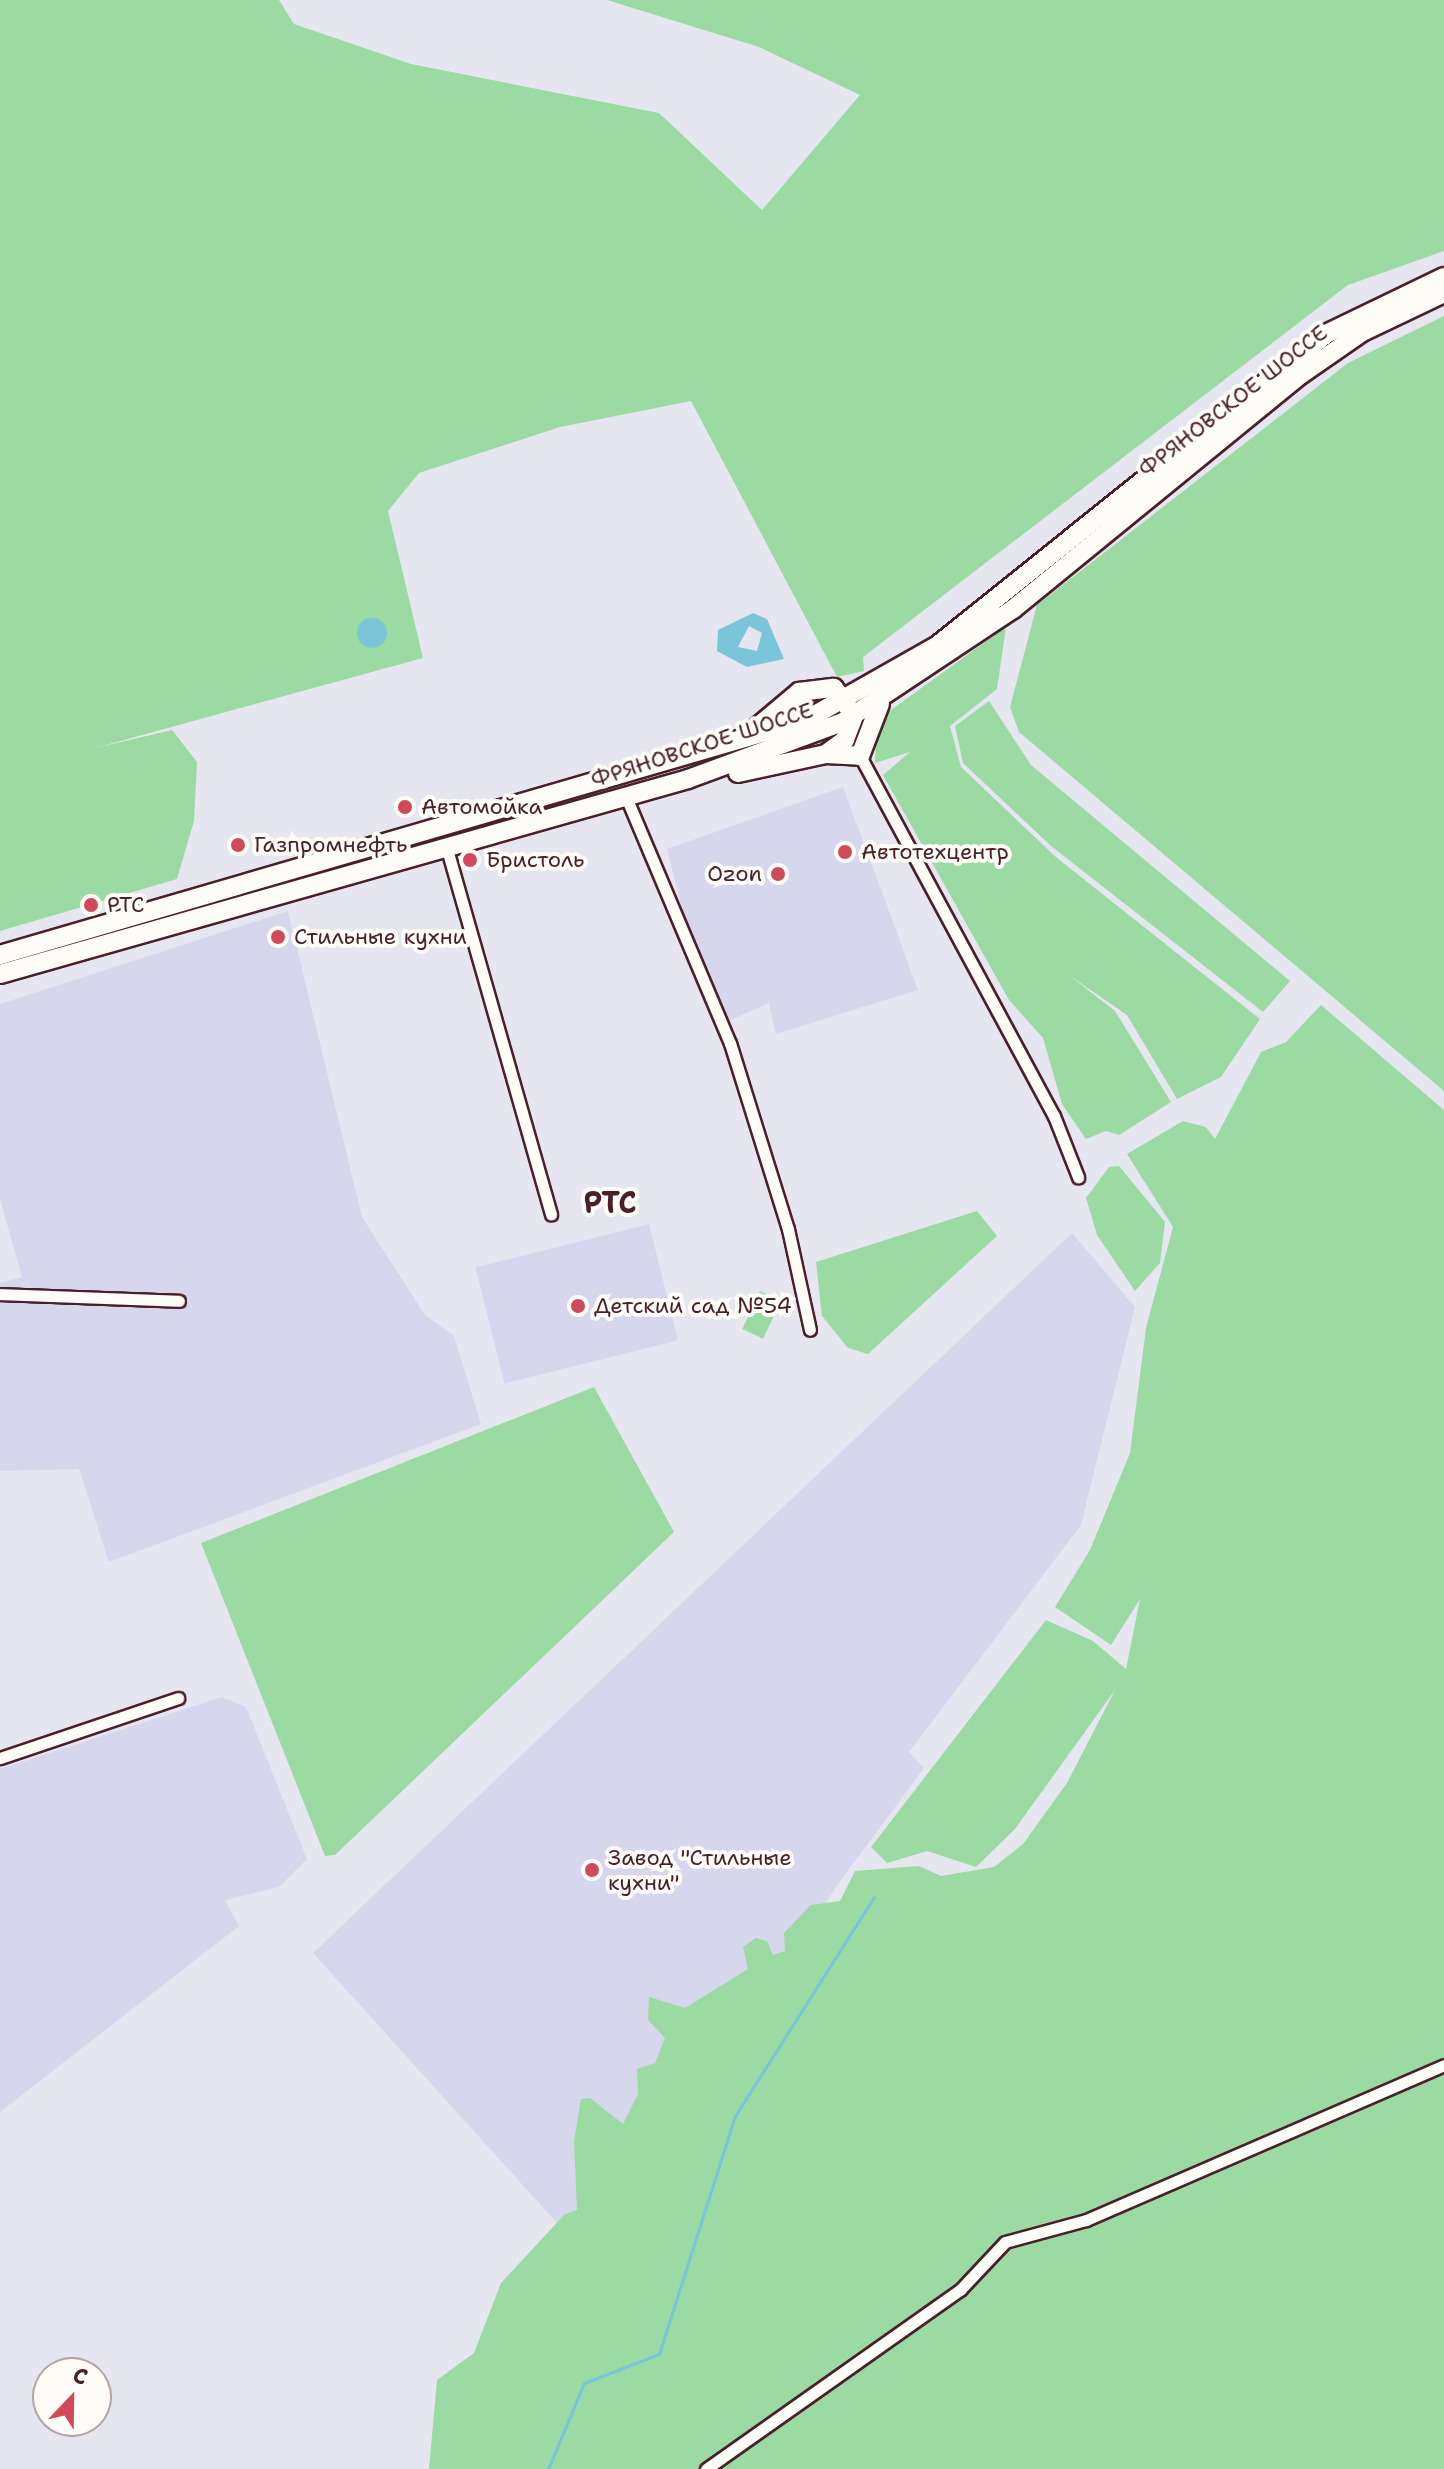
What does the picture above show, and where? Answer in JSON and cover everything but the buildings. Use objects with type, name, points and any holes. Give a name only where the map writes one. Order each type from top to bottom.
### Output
[{"type":"main road","name":"ФРЯНОВСКОЕ ШОССЕ","points":[[0,974],[688,779],[851,708],[938,645],[1302,351],[1381,301],[1444,277]]},
{"type":"main road","name":"ФРЯНОВСКОЕ ШОССЕ","points":[[0,955],[887,696],[1013,609],[1300,375],[1362,332],[1444,293]]},
{"type":"main road","points":[[742,740],[809,687],[834,688],[851,708],[860,756]]},
{"type":"main road","points":[[860,756],[869,719],[887,696]]},
{"type":"main road","points":[[826,754],[845,740],[851,708]]},
{"type":"main road","points":[[688,779],[826,754],[860,756]]},
{"type":"street","points":[[860,756],[1054,1116],[1078,1177]]},
{"type":"street","points":[[626,797],[730,1043],[788,1229],[810,1330]]},
{"type":"street","points":[[447,849],[551,1215]]},
{"type":"street","points":[[0,1294],[179,1301]]},
{"type":"street","points":[[0,1758],[178,1698]]},
{"type":"street","points":[[706,2469],[960,2290],[1005,2242],[1086,2220],[1444,2065]]},
{"type":"shaded area","points":[[843,787],[918,990],[776,1034],[769,1003],[724,1023],[703,989],[667,849]]},
{"type":"shaded area","points":[[288,911],[362,1217],[425,1315],[454,1336],[481,1424],[109,1562],[79,1469],[0,1471],[0,1283],[22,1277],[0,1199],[0,1004]]},
{"type":"shaded area","name":"Детский сад №54","points":[[649,1224],[678,1340],[504,1384],[475,1267]]},
{"type":"shaded area","points":[[1072,1233],[1135,1307],[1081,1525],[909,1752],[924,1768],[838,1884],[594,2264],[313,1953]]},
{"type":"shaded area","points":[[222,1697],[246,1707],[307,1859],[279,1887],[225,1900],[239,1926],[0,2112],[0,1769]]},
{"type":"green space","points":[[0,0],[279,0],[294,24],[411,64],[659,113],[762,210],[860,95],[759,47],[607,0],[1444,0],[1444,251],[1348,285],[863,657],[864,671],[837,677],[691,401],[560,427],[419,473],[388,511],[423,658],[95,748],[172,730],[197,762],[194,821],[177,879],[0,931]]},
{"type":"green space","points":[[1444,316],[1444,1091],[1019,732],[1010,707],[1037,605],[1348,363]]},
{"type":"green space","points":[[1006,627],[997,689],[950,726],[961,767],[1057,858],[1260,1019],[1221,1077],[1177,1099],[1127,1015],[1070,976],[1115,1011],[1171,1102],[1119,1135],[1106,1131],[1086,1139],[1062,1104],[1043,1038],[1009,1000],[883,775],[910,752],[875,763],[877,720]]},
{"type":"green space","points":[[989,701],[1031,765],[1290,981],[1263,1012],[1051,846],[963,763],[955,726]]},
{"type":"green space","points":[[1321,1005],[1444,1110],[1444,2469],[429,2469],[437,2380],[474,2353],[501,2283],[565,2214],[577,2210],[574,2141],[581,2099],[590,2098],[623,2124],[638,2094],[637,2069],[655,2063],[665,2038],[648,2020],[649,1997],[685,2008],[748,1969],[743,1947],[756,1938],[767,1941],[773,1955],[785,1951],[784,1933],[811,1905],[840,1901],[855,1871],[919,1866],[941,1876],[994,1867],[1023,1844],[1067,1783],[1115,1690],[1015,1829],[976,1867],[927,1851],[887,1863],[871,1847],[1046,1620],[1093,1641],[1126,1669],[1140,1599],[1111,1645],[1055,1607],[1090,1550],[1130,1453],[1146,1328],[1173,1227],[1127,1154],[1183,1121],[1206,1127],[1215,1139],[1261,1052],[1286,1042]]},
{"type":"green space","points":[[1119,1166],[1165,1222],[1160,1263],[1135,1291],[1097,1235],[1086,1198],[1109,1167]]},
{"type":"green space","points":[[977,1211],[997,1236],[868,1354],[848,1348],[822,1316],[816,1262]]},
{"type":"green space","points":[[760,1291],[781,1301],[763,1339],[742,1329]]},
{"type":"green space","points":[[594,1387],[674,1532],[335,1855],[325,1856],[201,1543]]},
{"type":"water","points":[[753,613],[767,619],[784,659],[747,667],[717,651],[718,630]],"holes":[[[749,626],[762,633],[757,651],[738,647]]]},
{"type":"water","points":[[372,618],[378,619],[386,627],[386,639],[378,647],[372,648],[366,647],[358,639],[357,633],[358,627],[366,619]]},
{"type":"waterway","points":[[548,2469],[584,2383],[659,2354],[735,2116],[874,1897]]},
{"type":"place","name":"Автомойка","points":[[405,807]]},
{"type":"place","name":"Газпромнефть","points":[[238,845]]},
{"type":"place","name":"Автотехцентр","points":[[845,852]]},
{"type":"place","name":"Бристоль","points":[[470,860]]},
{"type":"place","name":"Ozon","points":[[778,874]]},
{"type":"place","name":"РТС","points":[[91,905]]},
{"type":"place","name":"Стильные кухни","points":[[278,937]]},
{"type":"place","name":"Детский сад №54","points":[[578,1306]]},
{"type":"place","name":"Завод \"Стильные кухни\"","points":[[592,1870]]},
{"type":"district","name":"РТС","points":[[610,1203]]}]
